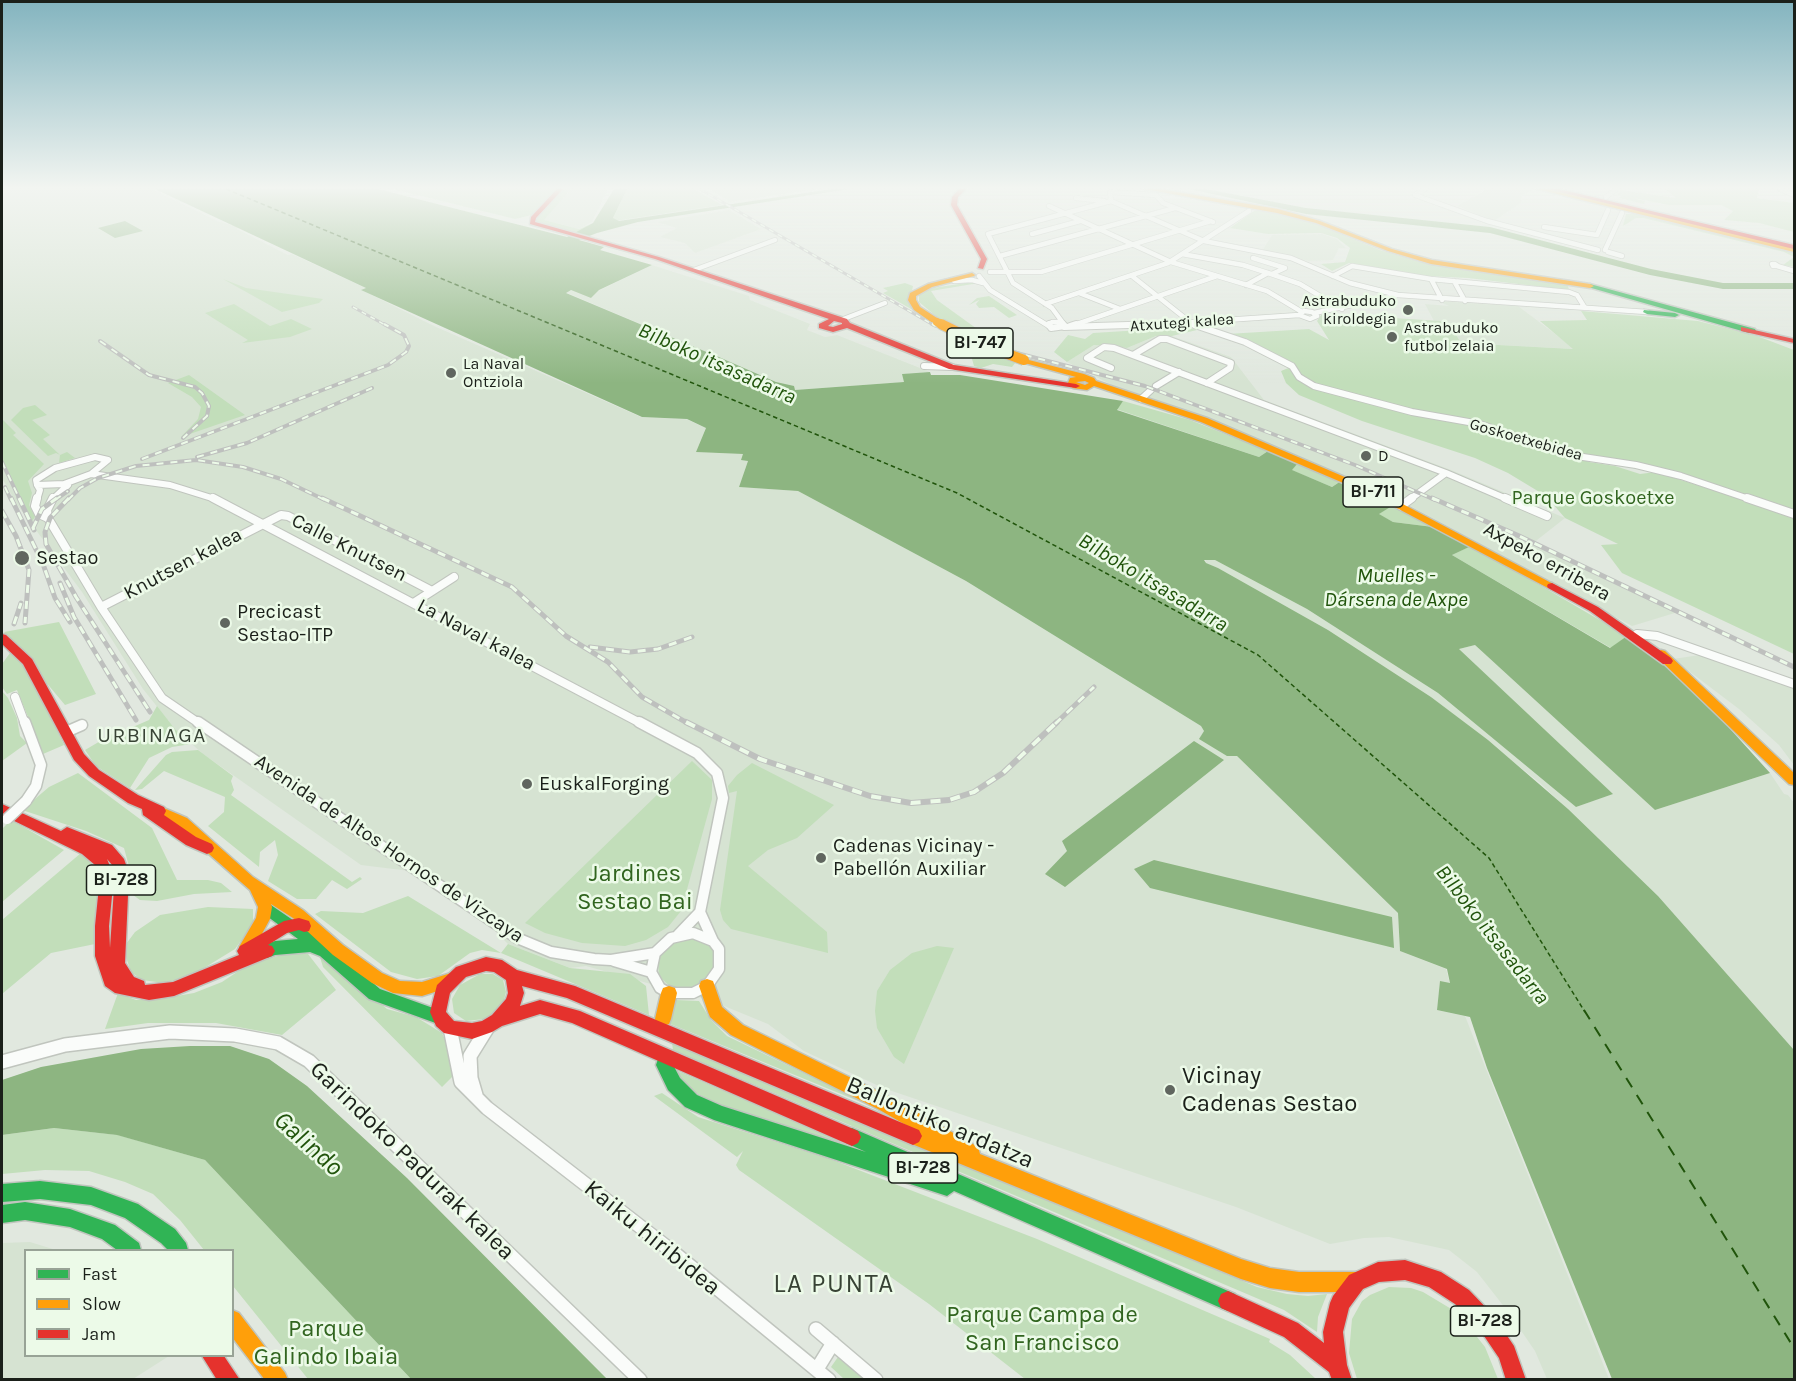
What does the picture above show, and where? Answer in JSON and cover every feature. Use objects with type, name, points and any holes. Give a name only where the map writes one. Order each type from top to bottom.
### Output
[{"type":"main road","points":[[641,253],[841,323]]},
{"type":"main road","points":[[981,253],[984,259],[981,275]]},
{"type":"main road","points":[[1402,253],[1431,262],[1616,292],[1661,311],[1794,340]]},
{"type":"main road","name":"BI-747","points":[[981,275],[930,285],[913,295],[914,304],[937,322],[986,346],[1079,381]]},
{"type":"main road","name":"Axpeko erribera","points":[[841,323],[929,363],[1150,391],[1401,506],[1486,549],[1594,609],[1667,661]]},
{"type":"main road","name":"Axpeko erribera","points":[[929,363],[1051,382],[1079,381]]},
{"type":"main road","name":"BI-711","points":[[1594,609],[1637,634],[1794,780]]},
{"type":"main road","points":[[2,638],[28,662],[79,757],[104,782],[133,799],[191,842],[210,850],[265,897],[299,920],[331,950],[377,978],[399,988],[411,989],[422,989],[451,980]]},
{"type":"main road","name":"BI-728","points":[[3,815],[25,819],[96,843],[114,855],[122,873],[116,944],[121,974],[128,982],[161,991],[186,986],[262,952],[290,945],[311,945],[331,950],[375,994],[472,1031],[540,1007],[556,1009],[1259,1315],[1291,1330],[1337,1365]]},
{"type":"main road","points":[[240,955],[260,928],[265,897]]},
{"type":"main road","points":[[262,952],[281,939],[299,920]]},
{"type":"main road","name":"BI-728","points":[[224,968],[240,955],[299,920]]},
{"type":"main road","name":"BI-728","points":[[451,980],[461,972],[486,964],[497,964],[513,976]]},
{"type":"main road","points":[[494,1023],[513,1003],[516,984],[513,976]]},
{"type":"main road","name":"Ballontiko ardatza","points":[[513,976],[569,991],[1031,1186],[1270,1278],[1299,1282],[1356,1282],[1378,1272],[1405,1270],[1434,1279],[1462,1297],[1487,1323],[1507,1353],[1516,1380]]},
{"type":"main road","points":[[446,1023],[439,1001],[451,980]]},
{"type":"main road","points":[[707,986],[716,1012],[736,1030],[884,1103],[1031,1186]]},
{"type":"main road","points":[[663,1019],[669,993]]},
{"type":"main road","points":[[664,1065],[674,1084],[691,1101],[720,1114],[1020,1210]]},
{"type":"main road","points":[[2,1193],[40,1190],[91,1196],[131,1210],[168,1236],[178,1249]]},
{"type":"main road","points":[[2,1214],[25,1211],[70,1218],[108,1232],[129,1249]]},
{"type":"main road","points":[[1342,1380],[1337,1365],[1333,1332],[1340,1303],[1356,1282]]},
{"type":"main road","points":[[234,1323],[278,1380]]},
{"type":"main road","points":[[213,1357],[230,1380]]},
{"type":"street","points":[[693,270],[738,253]]},
{"type":"street","points":[[1009,253],[1000,256],[1016,286],[1045,304],[1064,325]]},
{"type":"street","points":[[981,275],[1052,269],[1104,253]]},
{"type":"street","points":[[1151,253],[1170,262],[1267,291],[1301,314]]},
{"type":"street","points":[[1243,265],[1259,253]]},
{"type":"street","points":[[1268,253],[1300,260],[1333,276],[1398,295],[1442,300],[1661,311]]},
{"type":"street","points":[[1614,253],[1622,256]]},
{"type":"street","points":[[1045,304],[1132,276],[1170,262],[1182,254],[1243,265],[1270,273],[1315,291],[1342,309],[1398,295]]},
{"type":"street","points":[[1246,285],[1286,268],[1253,258]]},
{"type":"street","points":[[1333,276],[1352,266],[1431,279],[1573,293],[1585,308]]},
{"type":"street","points":[[1777,266],[1792,270]]},
{"type":"street","points":[[981,275],[1031,317],[1047,325],[1052,322],[1073,326],[1217,276]]},
{"type":"street","points":[[1132,276],[1188,322],[1203,330],[1245,342],[1297,371]]},
{"type":"street","points":[[1431,279],[1442,300]]},
{"type":"street","points":[[1454,281],[1465,301]]},
{"type":"street","points":[[1527,288],[1537,305]]},
{"type":"street","points":[[1383,291],[1387,297]]},
{"type":"street","points":[[1079,293],[1120,309]]},
{"type":"street","points":[[1387,297],[1412,297]]},
{"type":"street","points":[[841,323],[885,303]]},
{"type":"street","name":"Atxutegi kalea","points":[[1064,325],[1078,329],[1301,314],[1313,318],[1317,316],[1314,313],[1342,309]]},
{"type":"street","points":[[1133,355],[1160,339],[1167,339],[1231,363],[1230,368],[1207,382]]},
{"type":"street","name":"Axpeko erribera","points":[[1111,368],[1087,358],[1108,347],[1133,355],[1446,473],[1547,516]]},
{"type":"street","name":"Goskoetxebidea","points":[[1297,371],[1299,378],[1314,386],[1412,412],[1480,424],[1570,455],[1636,465],[1681,476],[1794,514]]},
{"type":"street","points":[[1150,391],[1179,372]]},
{"type":"street","points":[[95,457],[108,460],[91,474],[78,479],[52,486],[37,485],[36,480],[43,474],[70,462],[95,457]]},
{"type":"street","points":[[1401,506],[1446,473]]},
{"type":"street","name":"La Naval kalea","points":[[91,474],[170,485],[222,501],[704,758],[717,773],[723,798],[700,912]]},
{"type":"street","points":[[48,518],[48,506],[52,498],[78,479]]},
{"type":"street","name":"Avenida de Altos Hornos de Vizcaya","points":[[37,485],[40,490],[35,506],[39,514],[48,518],[101,607],[158,694],[517,938],[551,952],[611,960]]},
{"type":"street","name":"Calle Knutsen","points":[[264,522],[277,516],[288,516],[432,591]]},
{"type":"street","name":"Knutsen kalea","points":[[101,607],[264,522]]},
{"type":"street","points":[[414,602],[454,577]]},
{"type":"street","points":[[1637,634],[1657,636],[1794,684]]},
{"type":"street","points":[[3,815],[26,801],[36,786],[40,765],[15,697]]},
{"type":"street","points":[[66,732],[82,725]]},
{"type":"street","points":[[700,912],[719,949],[721,959],[719,969],[707,986],[693,993],[669,993],[660,988],[651,972],[655,953],[662,945],[677,936],[700,912]]},
{"type":"street","points":[[677,936],[693,933],[713,941]]},
{"type":"street","points":[[611,960],[655,953]]},
{"type":"street","points":[[611,960],[651,972]]},
{"type":"street","name":"Kaiku hiribidea","points":[[446,1023],[461,1082],[487,1108],[673,1252],[829,1380]]},
{"type":"street","points":[[476,1095],[471,1078],[470,1056],[494,1023]]},
{"type":"street","name":"Garindoko Padurak kalea","points":[[2,1062],[65,1045],[170,1032],[235,1035],[278,1043],[309,1061],[640,1380]]},
{"type":"street","points":[[816,1329],[876,1380]]},
{"type":"street","points":[[817,1369],[833,1343]]},
{"type":"shaded area","points":[[2,253],[292,254],[366,288],[362,290],[434,326],[641,417],[686,419],[706,428],[696,452],[744,454],[748,461],[739,487],[798,491],[966,581],[1201,726],[1204,731],[1200,738],[1237,756],[1398,913],[1400,951],[1446,969],[1450,984],[1440,982],[1437,1010],[1465,1016],[1609,1379],[1547,1379],[1535,1351],[1509,1313],[1477,1272],[1449,1250],[1389,1237],[1364,1238],[1330,1244],[1236,1207],[883,1088],[804,1051],[768,1024],[712,1001],[586,966],[570,968],[508,944],[478,914],[410,871],[361,865],[203,754],[175,729],[143,689],[82,592],[18,506],[2,478]]},
{"type":"shaded area","points":[[1273,253],[1336,253],[1333,260],[1309,261]]},
{"type":"shaded area","points":[[652,265],[749,296],[750,300],[810,324],[807,330],[825,337],[837,335],[930,372],[902,374],[905,382],[795,390],[712,354],[702,356],[709,353],[565,292],[571,290],[591,298],[598,291]]},
{"type":"shaded area","points":[[1438,301],[1518,306],[1575,349],[1461,343],[1451,326],[1434,321],[1425,304],[1449,306]]},
{"type":"shaded area","points":[[1156,336],[1172,336],[1231,357],[1264,400],[1451,470],[1565,518],[1532,544],[1678,612],[1632,626],[1412,507],[1299,456],[1172,405],[1112,385],[1067,362],[1094,345],[1127,348]]},
{"type":"shaded area","points":[[1206,559],[1215,560],[1307,609],[1438,693],[1576,807],[1612,794],[1459,649],[1475,645],[1655,810],[1770,773],[1784,794],[1788,795],[1794,803],[1794,1050],[1658,896],[1540,783],[1431,697],[1328,630],[1218,568],[1205,563]]},
{"type":"shaded area","points":[[1700,655],[1794,688],[1794,765],[1779,745],[1739,709],[1673,659]]},
{"type":"shaded area","points":[[30,1242],[53,1249],[24,1249],[24,1357],[167,1357],[133,1379],[2,1379],[2,1243]]},
{"type":"green space","points":[[1348,253],[1392,253],[1455,269],[1574,285],[1568,286],[1569,290],[1468,278],[1426,276],[1349,263],[1332,271],[1321,264],[1345,262]]},
{"type":"green space","points":[[1794,257],[1794,267],[1783,265]]},
{"type":"green space","points":[[223,279],[246,288],[323,299],[319,303],[282,312]]},
{"type":"green space","points":[[905,283],[913,286],[909,303],[927,318],[883,293],[888,291],[883,288]]},
{"type":"green space","points":[[979,283],[931,291],[937,300],[980,331],[1008,339],[998,345],[971,336],[943,322],[919,302],[919,295],[926,289]]},
{"type":"green space","points":[[989,296],[1017,315],[1009,318],[994,307],[979,308],[976,304],[979,300],[969,305],[977,298]]},
{"type":"green space","points":[[234,304],[270,326],[291,319],[312,329],[290,337],[242,343],[248,340],[205,313]]},
{"type":"green space","name":"Parque Goskoetxe","points":[[1581,311],[1698,321],[1757,336],[1794,350],[1794,512],[1658,467],[1574,454],[1589,462],[1615,466],[1640,474],[1656,472],[1794,516],[1794,654],[1622,573],[1601,545],[1618,544],[1565,518],[1546,496],[1508,473],[1475,458],[1362,421],[1299,395],[1286,383],[1281,371],[1296,365],[1227,334],[1309,329],[1329,340],[1317,321],[1321,315],[1330,314],[1441,321],[1451,326],[1461,343],[1573,349],[1540,321],[1587,320]]},
{"type":"green space","points":[[1189,327],[1197,330],[1172,336],[1156,336],[1127,348],[1094,345],[1067,362],[1054,352],[1068,335],[1085,339],[1093,333]]},
{"type":"green space","points":[[968,345],[1016,362],[1012,367],[993,364],[981,368],[974,366]]},
{"type":"green space","points":[[189,375],[245,415],[181,437],[198,419],[201,407],[192,397],[168,383]]},
{"type":"green space","points":[[1123,401],[1190,420],[1268,451],[1259,457],[1116,409]]},
{"type":"green space","points":[[35,405],[47,415],[32,420],[50,435],[43,439],[60,455],[56,453],[48,456],[11,420],[23,408]]},
{"type":"green space","points":[[2,419],[16,433],[13,435],[44,464],[28,481],[32,493],[29,505],[35,517],[32,521],[2,459]]},
{"type":"green space","points":[[67,452],[75,458],[59,463],[60,455]]},
{"type":"green space","points":[[1298,463],[1341,481],[1332,487],[1291,470]]},
{"type":"green space","points":[[1392,506],[1433,527],[1393,522],[1378,514]]},
{"type":"green space","points":[[1453,538],[1478,549],[1627,636],[1611,648],[1452,555],[1468,547]]},
{"type":"green space","points":[[59,622],[96,694],[65,705],[4,632]]},
{"type":"green space","points":[[10,653],[25,665],[64,745],[43,754],[17,690],[7,694],[2,687],[2,664]]},
{"type":"green space","points":[[2,691],[8,698],[17,718],[20,736],[27,743],[2,761]]},
{"type":"green space","points":[[157,706],[175,729],[191,744],[172,747],[149,758],[130,788],[96,766],[85,750],[114,733],[149,720]]},
{"type":"green space","points":[[198,750],[233,776],[231,781],[234,790],[231,795],[352,882],[360,877],[362,879],[347,889],[332,880],[316,899],[297,899],[268,881],[278,855],[275,840],[260,852],[259,867],[208,826],[224,812],[225,797],[164,771],[142,789],[135,790],[166,755],[172,752]]},
{"type":"green space","name":"Jardines Sestao Bai","points":[[692,761],[712,780],[712,799],[681,911],[668,927],[646,940],[625,946],[582,943],[545,933],[525,923]]},
{"type":"green space","name":"Jardines Sestao Bai","points":[[752,763],[834,805],[797,838],[768,850],[748,866],[827,932],[828,953],[731,929],[723,920],[720,910],[737,791],[729,793],[728,786]]},
{"type":"green space","points":[[78,773],[152,828],[177,880],[208,880],[221,883],[232,892],[194,894],[157,901],[140,900],[133,895],[149,881],[138,876],[127,887],[131,874],[124,848],[86,831],[22,810],[49,787]]},
{"type":"green space","points":[[11,820],[64,850],[2,902],[2,829]]},
{"type":"green space","points":[[81,853],[99,866],[103,894],[95,944],[51,953],[2,994],[2,920]]},
{"type":"green space","points":[[408,896],[501,953],[482,950],[470,953],[438,976],[417,979],[391,972],[315,914],[321,911],[363,913]]},
{"type":"green space","points":[[208,907],[253,909],[253,924],[235,949],[191,976],[164,983],[142,980],[131,972],[126,957],[126,944],[135,932],[160,915]]},
{"type":"green space","points":[[689,936],[708,941],[717,954],[714,971],[701,985],[691,989],[672,988],[659,976],[658,958],[670,943]]},
{"type":"green space","points":[[508,944],[570,968],[630,974],[646,986],[649,1015],[501,953]]},
{"type":"green space","points":[[937,946],[954,948],[904,1064],[894,1057],[877,1028],[875,1011],[877,991],[890,970],[912,953]]},
{"type":"green space","points":[[289,953],[308,954],[336,990],[282,1035],[216,1023],[148,1023],[105,1029],[118,993],[136,1000],[154,1000],[194,993],[222,982],[249,964]]},
{"type":"green space","points":[[319,954],[332,961],[387,1009],[416,1017],[442,1033],[449,1048],[453,1076],[442,1087],[323,967]]},
{"type":"green space","points":[[480,974],[493,974],[503,980],[506,992],[504,1000],[492,1014],[484,1019],[466,1021],[454,1013],[452,999],[460,985]]},
{"type":"green space","points":[[676,1000],[699,1001],[711,1020],[727,1036],[885,1112],[668,1023]]},
{"type":"green space","points":[[672,1043],[1257,1287],[1287,1294],[1308,1296],[1327,1294],[1318,1317],[1317,1332],[1284,1310],[673,1050]]},
{"type":"green space","points":[[675,1070],[896,1164],[717,1104],[687,1088]]},
{"type":"green space","name":"Parque Campa de San Francisco","points":[[662,1093],[698,1117],[830,1159],[1037,1239],[1270,1339],[1269,1342],[1290,1355],[1316,1379],[1025,1379],[929,1304],[739,1170],[736,1165],[743,1151],[737,1157],[654,1096]]},
{"type":"green space","name":"Parque Galindo Ibaia","points":[[54,1128],[118,1135],[205,1160],[411,1379],[308,1379],[234,1287],[234,1249],[203,1249],[180,1220],[153,1194],[125,1182],[89,1171],[45,1170],[2,1174],[2,1135]]},
{"type":"green space","points":[[1389,1287],[1411,1288],[1423,1292],[1458,1313],[1485,1347],[1498,1379],[1357,1379],[1349,1353],[1352,1319],[1362,1301]]},
{"type":"green space","points":[[838,1357],[866,1379],[844,1379],[831,1367]]},
{"type":"water","points":[[292,253],[612,253],[652,265],[599,290],[591,298],[571,290],[566,293],[709,353],[703,357],[712,354],[776,382],[794,386],[795,390],[904,382],[902,374],[930,372],[931,375],[960,375],[1123,401],[1117,410],[1259,457],[1268,451],[1298,463],[1292,470],[1332,487],[1341,481],[1392,506],[1379,514],[1393,522],[1433,527],[1469,547],[1452,555],[1610,648],[1627,636],[1646,649],[1713,710],[1770,773],[1655,810],[1475,645],[1459,649],[1613,794],[1576,807],[1438,693],[1307,609],[1215,560],[1204,560],[1328,630],[1431,697],[1488,740],[1568,809],[1658,896],[1794,1050],[1794,1379],[1612,1379],[1487,1068],[1470,1017],[1437,1010],[1440,981],[1450,983],[1447,969],[1400,951],[1398,913],[1237,756],[1227,756],[1199,739],[1204,731],[1201,726],[966,581],[798,491],[739,487],[748,461],[741,460],[743,454],[696,452],[706,428],[687,419],[642,417],[361,290],[366,288]]},
{"type":"water","points":[[1194,741],[1224,760],[1065,887],[1045,874],[1067,851],[1062,841]]},
{"type":"water","points":[[1154,860],[1392,917],[1394,948],[1150,888],[1134,869]]},
{"type":"water","name":"Galindo","points":[[230,1046],[269,1059],[307,1086],[407,1178],[607,1379],[411,1379],[205,1160],[117,1135],[54,1128],[2,1135],[2,1080],[41,1067],[141,1049]]},
{"type":"waterway","points":[[1579,253],[1650,272],[1723,286],[1794,286]]},
{"type":"ferry route","points":[[381,253],[957,493],[1258,655],[1489,858],[1585,1012]]},
{"type":"ferry route","points":[[1584,1010],[1794,1348]]},
{"type":"railway","points":[[811,253],[935,326]]},
{"type":"railway","points":[[353,307],[387,326]]},
{"type":"railway","points":[[142,459],[388,365],[406,352],[409,346],[404,335],[384,324]]},
{"type":"railway","points":[[932,324],[974,342],[1145,386],[1355,465],[1435,500]]},
{"type":"railway","points":[[100,341],[149,375],[195,387],[202,393],[209,406],[207,416],[183,438]]},
{"type":"railway","points":[[197,457],[247,443],[372,388]]},
{"type":"railway","points":[[68,500],[80,488],[98,478],[136,466],[196,460],[243,467],[281,479],[325,500]]},
{"type":"railway","points":[[2,462],[20,500]]},
{"type":"railway","points":[[5,487],[11,500]]},
{"type":"railway","points":[[55,500],[68,491]]},
{"type":"railway","points":[[11,498],[43,564],[55,598],[70,622]]},
{"type":"railway","points":[[19,498],[33,528]]},
{"type":"railway","points":[[33,528],[42,509],[57,498]]},
{"type":"railway","points":[[69,498],[50,518],[45,532],[46,544],[76,597],[150,712]]},
{"type":"railway","points":[[322,498],[512,587],[566,636],[608,662],[642,697],[689,724]]},
{"type":"railway","points":[[1432,498],[1517,535],[1794,667]]},
{"type":"railway","points":[[2,511],[16,536],[29,570],[25,623]]},
{"type":"railway","points":[[60,583],[74,617],[136,720]]},
{"type":"railway","points":[[14,624],[21,603]]},
{"type":"railway","points":[[590,647],[630,652],[658,649],[692,637]]},
{"type":"railway","points":[[1055,724],[1094,687]]},
{"type":"railway","points":[[686,722],[760,759],[870,796],[911,803],[949,800],[974,792],[1003,773],[1057,722]]},
{"type":"traffic: fast","points":[[1590,286],[1752,331]]},
{"type":"traffic: fast","points":[[1647,312],[1675,315]]},
{"type":"traffic: fast","points":[[265,907],[320,947]]},
{"type":"traffic: fast","points":[[267,951],[275,948],[311,945],[325,951],[375,994],[441,1018]]},
{"type":"traffic: fast","points":[[664,1065],[674,1084],[691,1101],[720,1114],[947,1187]]},
{"type":"traffic: fast","points":[[852,1137],[1228,1301]]},
{"type":"traffic: fast","points":[[2,1193],[40,1190],[91,1196],[131,1211],[168,1236],[178,1249]]},
{"type":"traffic: fast","points":[[2,1214],[25,1211],[70,1218],[108,1232],[131,1249]]},
{"type":"traffic: slow","points":[[1402,253],[1431,262],[1590,286]]},
{"type":"traffic: slow","points":[[937,322],[917,308],[912,300],[913,295],[930,285],[972,275]]},
{"type":"traffic: slow","points":[[937,322],[986,346],[1024,360]]},
{"type":"traffic: slow","points":[[1024,360],[1081,376],[1091,380],[1093,383],[1087,388],[1076,386],[1072,383],[1073,380],[1086,378]]},
{"type":"traffic: slow","points":[[1093,383],[1204,420],[1379,495],[1552,586]]},
{"type":"traffic: slow","points":[[1661,654],[1794,780]]},
{"type":"traffic: slow","points":[[159,811],[182,822],[248,881],[298,914],[338,950]]},
{"type":"traffic: slow","points":[[247,947],[263,919],[265,907],[257,889]]},
{"type":"traffic: slow","points":[[338,950],[377,978],[399,988],[422,989],[451,980]]},
{"type":"traffic: slow","points":[[707,986],[716,1012],[737,1030],[884,1103],[972,1153]]},
{"type":"traffic: slow","points":[[663,1019],[669,993]]},
{"type":"traffic: slow","points":[[913,1136],[1241,1269],[1270,1278],[1299,1282],[1356,1282]]},
{"type":"traffic: slow","points":[[234,1323],[278,1380]]},
{"type":"traffic: jam","points":[[641,253],[837,319]]},
{"type":"traffic: jam","points":[[981,253],[984,259],[981,268]]},
{"type":"traffic: jam","points":[[833,319],[844,321],[847,325],[833,330],[822,326],[833,319]]},
{"type":"traffic: jam","points":[[847,325],[952,367],[1076,386]]},
{"type":"traffic: jam","points":[[1744,329],[1794,341]]},
{"type":"traffic: jam","points":[[1552,586],[1594,609],[1667,661]]},
{"type":"traffic: jam","points":[[2,638],[28,662],[79,757],[94,773],[133,799],[159,811]]},
{"type":"traffic: jam","points":[[2,809],[87,850],[101,861],[107,876],[102,926],[103,956],[111,981],[121,988],[149,993],[174,989],[267,951]]},
{"type":"traffic: jam","points":[[148,811],[191,841],[207,848]]},
{"type":"traffic: jam","points":[[67,832],[107,849],[119,863],[122,873],[117,964],[128,982],[138,986]]},
{"type":"traffic: jam","points":[[245,951],[284,927],[299,924],[304,926]]},
{"type":"traffic: jam","points":[[486,964],[497,965],[513,976],[516,993],[513,1003],[498,1020],[486,1027],[472,1031],[450,1028],[442,1021],[438,1012],[443,990],[461,972],[486,964]]},
{"type":"traffic: jam","points":[[513,976],[569,991],[913,1136]]},
{"type":"traffic: jam","points":[[498,1020],[540,1007],[574,1016],[852,1137]]},
{"type":"traffic: jam","points":[[1342,1380],[1337,1365],[1333,1332],[1340,1303],[1356,1282],[1378,1272],[1405,1270],[1434,1279],[1462,1297],[1487,1323],[1507,1353],[1516,1380]]},
{"type":"traffic: jam","points":[[1228,1301],[1291,1330],[1337,1365]]},
{"type":"traffic: jam","points":[[213,1357],[230,1380]]},
{"type":"place","name":"Astrabuduko kiroldegia","points":[[1408,310]]},
{"type":"place","name":"Astrabuduko futbol zelaia","points":[[1392,337]]},
{"type":"place","name":"La Naval Ontziola","points":[[451,373]]},
{"type":"place","name":"D","points":[[1366,456]]},
{"type":"place","name":"Sestao","points":[[22,558]]},
{"type":"place","name":"Precicast Sestao-ITP","points":[[225,623]]},
{"type":"place","name":"EuskalForging","points":[[527,784]]},
{"type":"place","name":"Cadenas Vicinay - Pabellón Auxiliar","points":[[821,858]]},
{"type":"place","name":"Vicinay Cadenas Sestao","points":[[1170,1090]]},
{"type":"district","name":"URBINAGA","points":[[152,736]]},
{"type":"district","name":"LA PUNTA","points":[[834,1285]]},
{"type":"water label","name":"Bilboko itsasadarra","points":[[717,364]]},
{"type":"water label","name":"Bilboko itsasadarra","points":[[1153,583]]},
{"type":"water label","name":"Muelles - Dársena de Axpe","points":[[1396,588]]},
{"type":"water label","name":"Bilboko itsasadarra","points":[[1492,935]]}]
